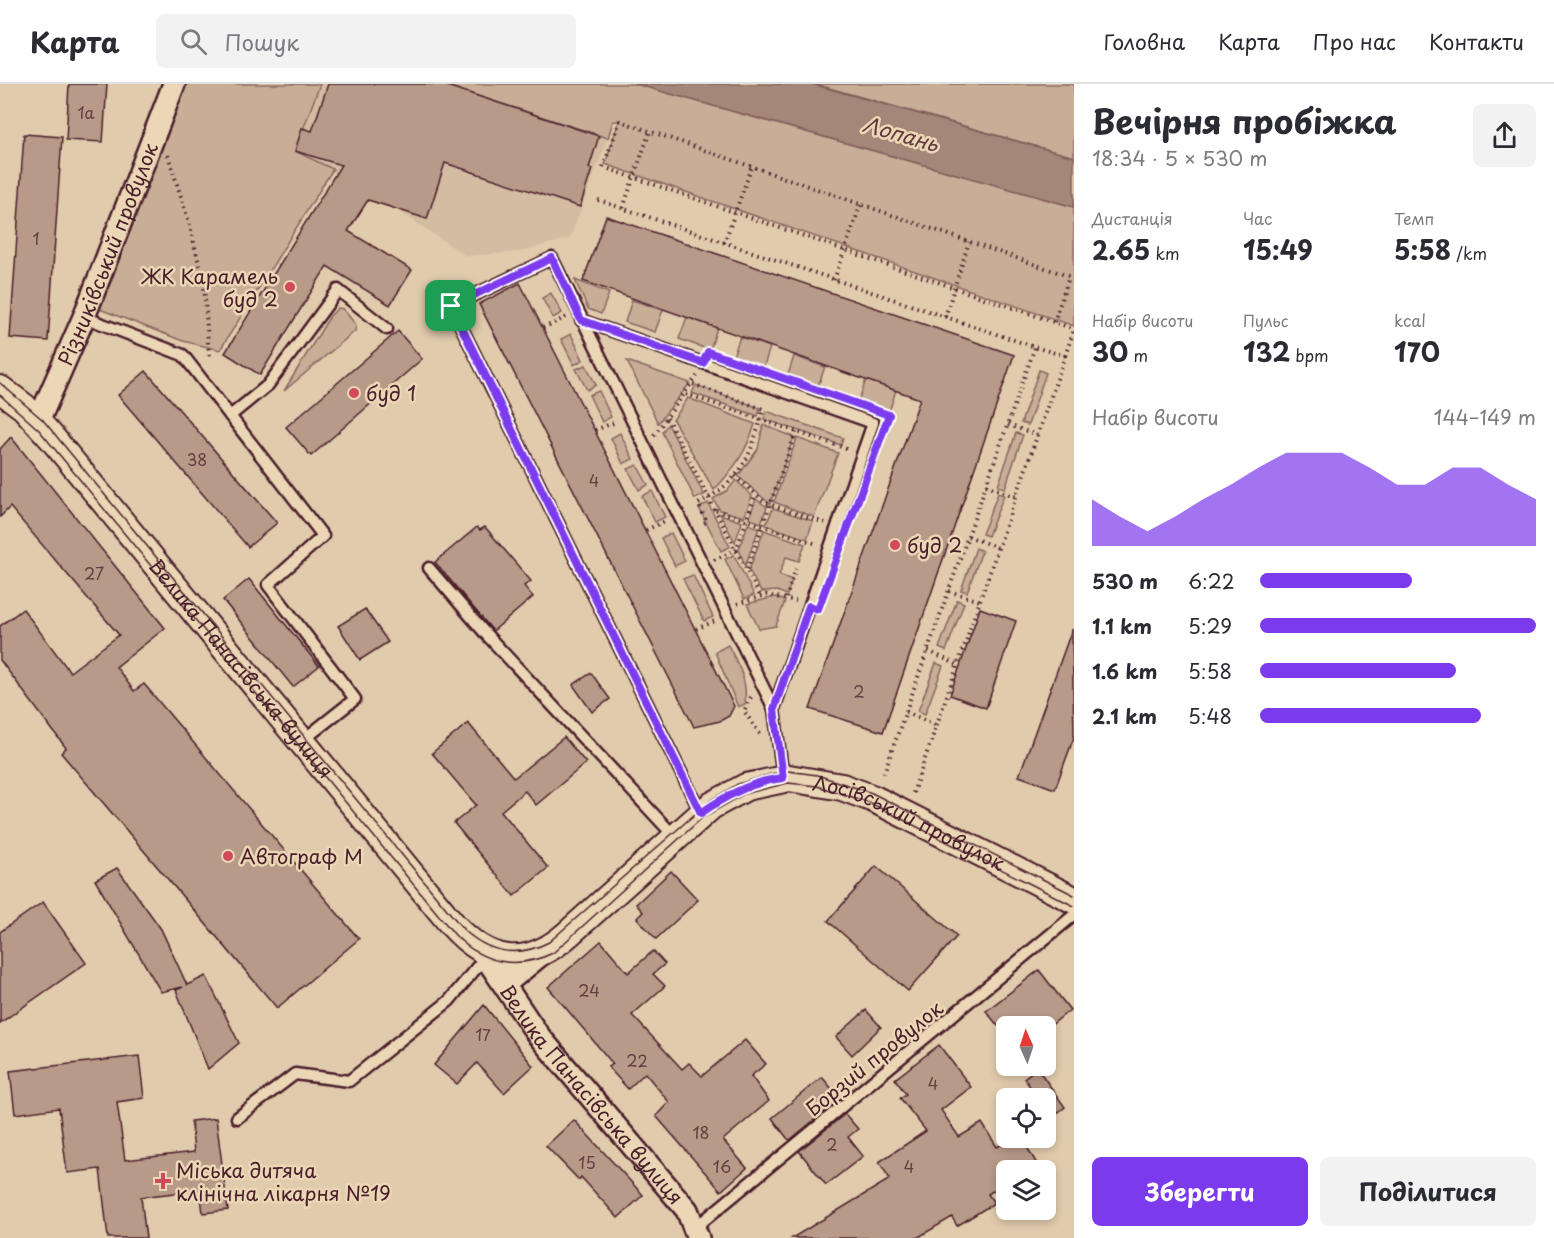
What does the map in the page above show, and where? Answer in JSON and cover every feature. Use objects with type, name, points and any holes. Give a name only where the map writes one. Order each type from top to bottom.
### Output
[{"type":"street","name":"Різниківський провулок","points":[[38,422],[84,317],[174,84]]},
{"type":"street","name":"Велика Панасівська вулиця","points":[[0,389],[38,422],[452,924],[492,955],[505,984],[538,1035],[687,1210],[697,1233]]},
{"type":"street","name":"Лосівський провулок","points":[[505,984],[545,952],[701,813],[734,792],[757,783],[783,778],[814,780],[874,799],[1074,900]]},
{"type":"street","points":[[492,955],[545,952]]},
{"type":"lane","points":[[701,813],[451,306],[552,258],[703,566],[722,614],[774,709],[783,778]]},
{"type":"lane","points":[[230,416],[268,385],[338,290],[387,329]]},
{"type":"lane","points":[[84,317],[183,355],[323,536],[267,585],[355,699],[302,741]]},
{"type":"lane","points":[[581,320],[873,423],[774,709]]},
{"type":"lane","points":[[429,568],[485,633],[675,837]]},
{"type":"lane","name":"Борзий провулок","points":[[697,1233],[1074,915]]},
{"type":"lane","points":[[237,1118],[295,1074],[349,1081],[449,1001],[492,955]]},
{"type":"path","points":[[603,167],[620,121],[752,166],[1071,277],[1054,322]]},
{"type":"path","points":[[622,208],[650,131]]},
{"type":"path","points":[[167,144],[168,155],[190,226],[204,285],[208,356]]},
{"type":"path","points":[[724,243],[752,166]]},
{"type":"path","points":[[609,169],[1074,329],[914,793]]},
{"type":"path","points":[[834,280],[861,204]]},
{"type":"path","points":[[945,316],[969,242]]},
{"type":"path","points":[[1035,347],[1065,356]]},
{"type":"path","points":[[645,448],[693,384],[703,363]]},
{"type":"path","points":[[686,532],[707,522],[698,504],[709,498],[735,476],[753,447],[763,409],[693,384]]},
{"type":"path","points":[[686,394],[862,454]]},
{"type":"path","points":[[668,418],[760,596]]},
{"type":"path","points":[[595,430],[619,421]]},
{"type":"path","points":[[1008,425],[1037,435]]},
{"type":"path","points":[[746,570],[796,432]]},
{"type":"path","points":[[735,476],[755,496],[770,504],[837,527]]},
{"type":"path","points":[[986,485],[1016,497]]},
{"type":"path","points":[[703,566],[736,550],[755,496]]},
{"type":"path","points":[[715,510],[830,548]]},
{"type":"path","points":[[646,530],[669,519]]},
{"type":"path","points":[[968,536],[998,548]]},
{"type":"path","points":[[786,598],[796,569]]},
{"type":"path","points":[[949,591],[980,601]]},
{"type":"path","points":[[696,629],[760,596],[776,595],[809,606]]},
{"type":"path","points":[[927,651],[958,665]]},
{"type":"path","points":[[906,712],[937,726]]},
{"type":"shaded area","points":[[186,84],[320,84],[295,151],[333,169],[220,350],[183,341],[97,308],[166,119]]},
{"type":"shaded area","points":[[320,84],[441,84],[608,138],[570,238],[519,252],[466,256],[369,191],[295,151]]},
{"type":"shaded area","points":[[441,84],[636,84],[1074,207],[1074,326],[605,164],[619,121],[613,121],[608,138]]},
{"type":"shaded area","points":[[815,84],[1074,84],[1074,157]]},
{"type":"shaded area","points":[[575,280],[609,293],[601,314],[588,309]]},
{"type":"shaded area","points":[[551,293],[562,313],[553,318],[542,298]]},
{"type":"shaded area","points":[[632,300],[663,310],[655,332],[625,322]]},
{"type":"shaded area","points":[[338,308],[343,309],[356,325],[355,331],[284,391],[330,316]]},
{"type":"shaded area","points":[[687,317],[717,328],[710,350],[679,339]]},
{"type":"shaded area","points":[[571,334],[583,360],[574,365],[561,339]]},
{"type":"shaded area","points":[[740,337],[770,347],[763,369],[732,359]]},
{"type":"shaded area","points":[[794,356],[825,367],[817,389],[787,378]]},
{"type":"shaded area","points":[[627,361],[690,383],[658,423]]},
{"type":"shaded area","points":[[586,365],[596,385],[587,390],[576,369]]},
{"type":"shaded area","points":[[1039,370],[1046,373],[1028,425],[1021,423]]},
{"type":"shaded area","points":[[866,380],[896,390],[889,412],[858,402]]},
{"type":"shaded area","points":[[696,385],[760,408],[758,416],[692,393]]},
{"type":"shaded area","points":[[599,391],[611,417],[602,422],[589,395]]},
{"type":"shaded area","points":[[688,398],[755,424],[739,459],[714,490],[673,420]]},
{"type":"shaded area","points":[[766,411],[843,438],[841,445],[764,419]]},
{"type":"shaded area","points":[[668,424],[704,495],[695,499],[662,432]]},
{"type":"shaded area","points":[[763,425],[794,437],[770,504],[738,476],[758,449]]},
{"type":"shaded area","points":[[620,433],[633,459],[623,464],[611,438]]},
{"type":"shaded area","points":[[1016,433],[1023,435],[1005,488],[998,486]]},
{"type":"shaded area","points":[[797,438],[838,453],[814,517],[774,502]]},
{"type":"shaded area","points":[[637,465],[648,485],[639,490],[628,469]]},
{"type":"shaded area","points":[[736,480],[752,496],[744,517],[720,510],[713,499],[728,490]]},
{"type":"shaded area","points":[[652,491],[665,517],[655,522],[642,496]]},
{"type":"shaded area","points":[[998,493],[1004,495],[988,536],[982,534]]},
{"type":"shaded area","points":[[756,499],[767,507],[761,523],[749,518]]},
{"type":"shaded area","points":[[708,503],[730,547],[721,551],[699,508]]},
{"type":"shaded area","points":[[773,508],[813,521],[807,539],[766,525]]},
{"type":"shaded area","points":[[720,514],[742,522],[735,542]]},
{"type":"shaded area","points":[[748,524],[759,528],[745,566],[739,549]]},
{"type":"shaded area","points":[[764,530],[805,544],[799,561],[786,557],[779,575],[792,580],[787,595],[777,591],[761,592],[749,570]]},
{"type":"shaded area","points":[[671,533],[685,561],[675,566],[661,538]]},
{"type":"shaded area","points":[[976,548],[982,551],[967,592],[961,590]]},
{"type":"shaded area","points":[[734,555],[754,595],[744,599],[725,559]]},
{"type":"shaded area","points":[[693,575],[713,617],[704,621],[683,579]]},
{"type":"shaded area","points":[[775,597],[785,601],[776,626],[759,629],[747,604]]},
{"type":"shaded area","points":[[957,600],[964,603],[946,651],[939,648]]},
{"type":"shaded area","points":[[728,645],[745,687],[745,704],[738,707],[715,652]]},
{"type":"shaded area","points":[[936,663],[943,666],[925,714],[918,711]]},
{"type":"water","name":"Лопань","points":[[635,84],[812,84],[1074,157],[1074,207]]},
{"type":"building","points":[[69,84],[107,84],[103,142],[66,140]]},
{"type":"building","points":[[328,84],[441,84],[599,136],[589,168],[592,169],[580,207],[445,163],[427,219],[368,200],[348,231],[412,270],[390,305],[327,266],[260,375],[225,353],[341,165],[295,151],[302,128],[312,131]]},
{"type":"building","points":[[24,134],[62,137],[48,341],[10,338]]},
{"type":"building","name":"буд 2","points":[[606,216],[1014,355],[883,732],[810,709],[920,399],[583,281]]},
{"type":"building","points":[[520,283],[734,706],[729,716],[720,721],[694,727],[479,304]]},
{"type":"building","name":"буд 1","points":[[398,331],[422,359],[311,456],[286,427]]},
{"type":"building","points":[[146,371],[277,523],[248,547],[118,395]]},
{"type":"building","points":[[11,437],[165,628],[116,667],[134,691],[144,684],[359,939],[277,1008],[61,753],[66,748],[0,660],[0,626],[23,609],[70,672],[119,635],[10,507],[0,517],[0,449]]},
{"type":"building","points":[[477,527],[480,530],[485,527],[531,581],[524,586],[533,597],[493,631],[435,562]]},
{"type":"building","points":[[249,579],[319,666],[293,687],[223,600]]},
{"type":"building","points":[[980,608],[1016,621],[986,708],[950,695]]},
{"type":"building","points":[[365,609],[388,642],[360,660],[338,626]]},
{"type":"building","points":[[1072,629],[1074,737],[1055,789],[1019,776]]},
{"type":"building","points":[[591,673],[610,699],[592,712],[573,685]]},
{"type":"building","points":[[468,723],[514,778],[564,737],[586,763],[536,805],[525,791],[501,811],[548,868],[514,896],[454,823],[476,805],[432,753]]},
{"type":"building","points":[[876,866],[957,936],[908,991],[828,921]]},
{"type":"building","points":[[117,868],[161,929],[187,985],[206,976],[239,1043],[208,1069],[176,990],[183,987],[161,992],[95,880]]},
{"type":"building","points":[[671,871],[698,900],[656,939],[637,918],[643,912],[636,904]]},
{"type":"building","points":[[43,902],[86,963],[0,1023],[0,932]]},
{"type":"building","points":[[601,941],[628,973],[653,951],[665,964],[653,974],[665,986],[632,1015],[682,1069],[689,1063],[702,1076],[745,1040],[766,1064],[751,1076],[769,1101],[723,1140],[747,1168],[721,1191],[656,1116],[669,1102],[645,1073],[628,1089],[608,1067],[613,1064],[548,987]]},
{"type":"building","points":[[1039,970],[1070,1010],[1056,1021],[1056,1016],[996,1016],[996,1024],[986,1011]]},
{"type":"building","points":[[484,1005],[533,1066],[504,1093],[477,1063],[457,1084],[434,1065]]},
{"type":"building","points":[[866,1010],[881,1027],[852,1055],[836,1037]]},
{"type":"building","points":[[939,1045],[971,1087],[941,1110],[959,1137],[982,1123],[996,1148],[1028,1148],[1035,1160],[996,1160],[996,1189],[988,1194],[994,1203],[957,1226],[952,1217],[917,1238],[792,1238],[890,1179],[879,1162],[926,1131],[900,1098],[906,1094],[895,1079]]},
{"type":"building","points":[[139,1056],[144,1098],[117,1102],[125,1160],[194,1152],[191,1121],[216,1118],[228,1210],[203,1213],[200,1190],[141,1197],[146,1238],[108,1238],[100,1169],[67,1173],[59,1108],[15,1114],[10,1071]]},
{"type":"building","points":[[1043,1076],[1051,1088],[1031,1088],[1024,1078]]},
{"type":"building","points":[[822,1077],[838,1096],[834,1100],[836,1102],[790,1140],[772,1118]]},
{"type":"building","points":[[1056,1094],[1065,1107],[1056,1114]]},
{"type":"building","points":[[845,1114],[858,1129],[848,1137],[863,1156],[826,1185],[799,1151]]},
{"type":"building","points":[[574,1120],[643,1195],[618,1218],[581,1177],[579,1180],[546,1146]]},
{"type":"tram line","points":[[0,383],[43,420],[464,930],[483,944],[504,951],[515,951],[526,950],[549,942],[711,800],[738,784],[788,771],[817,775],[872,793],[1074,895]]},
{"type":"tram line","points":[[0,395],[39,430],[455,935],[466,945],[489,958],[514,962],[540,958],[553,953],[702,818],[744,794],[788,783],[817,786],[868,802],[1074,906]]},
{"type":"place","name":"ЖК Карамель буд 2","points":[[290,287]]},
{"type":"place","name":"буд 1","points":[[354,393]]},
{"type":"place","name":"буд 2","points":[[895,545]]},
{"type":"place","name":"Автограф М","points":[[228,856]]},
{"type":"place","name":"Міська дитяча клінічна лікарня №19","points":[[163,1181]]},
{"type":"route","points":[[552,258],[581,320],[703,363],[708,352],[889,415],[818,609],[809,606],[774,709],[783,778],[757,783],[734,792],[701,813],[451,306],[552,258]]}]
